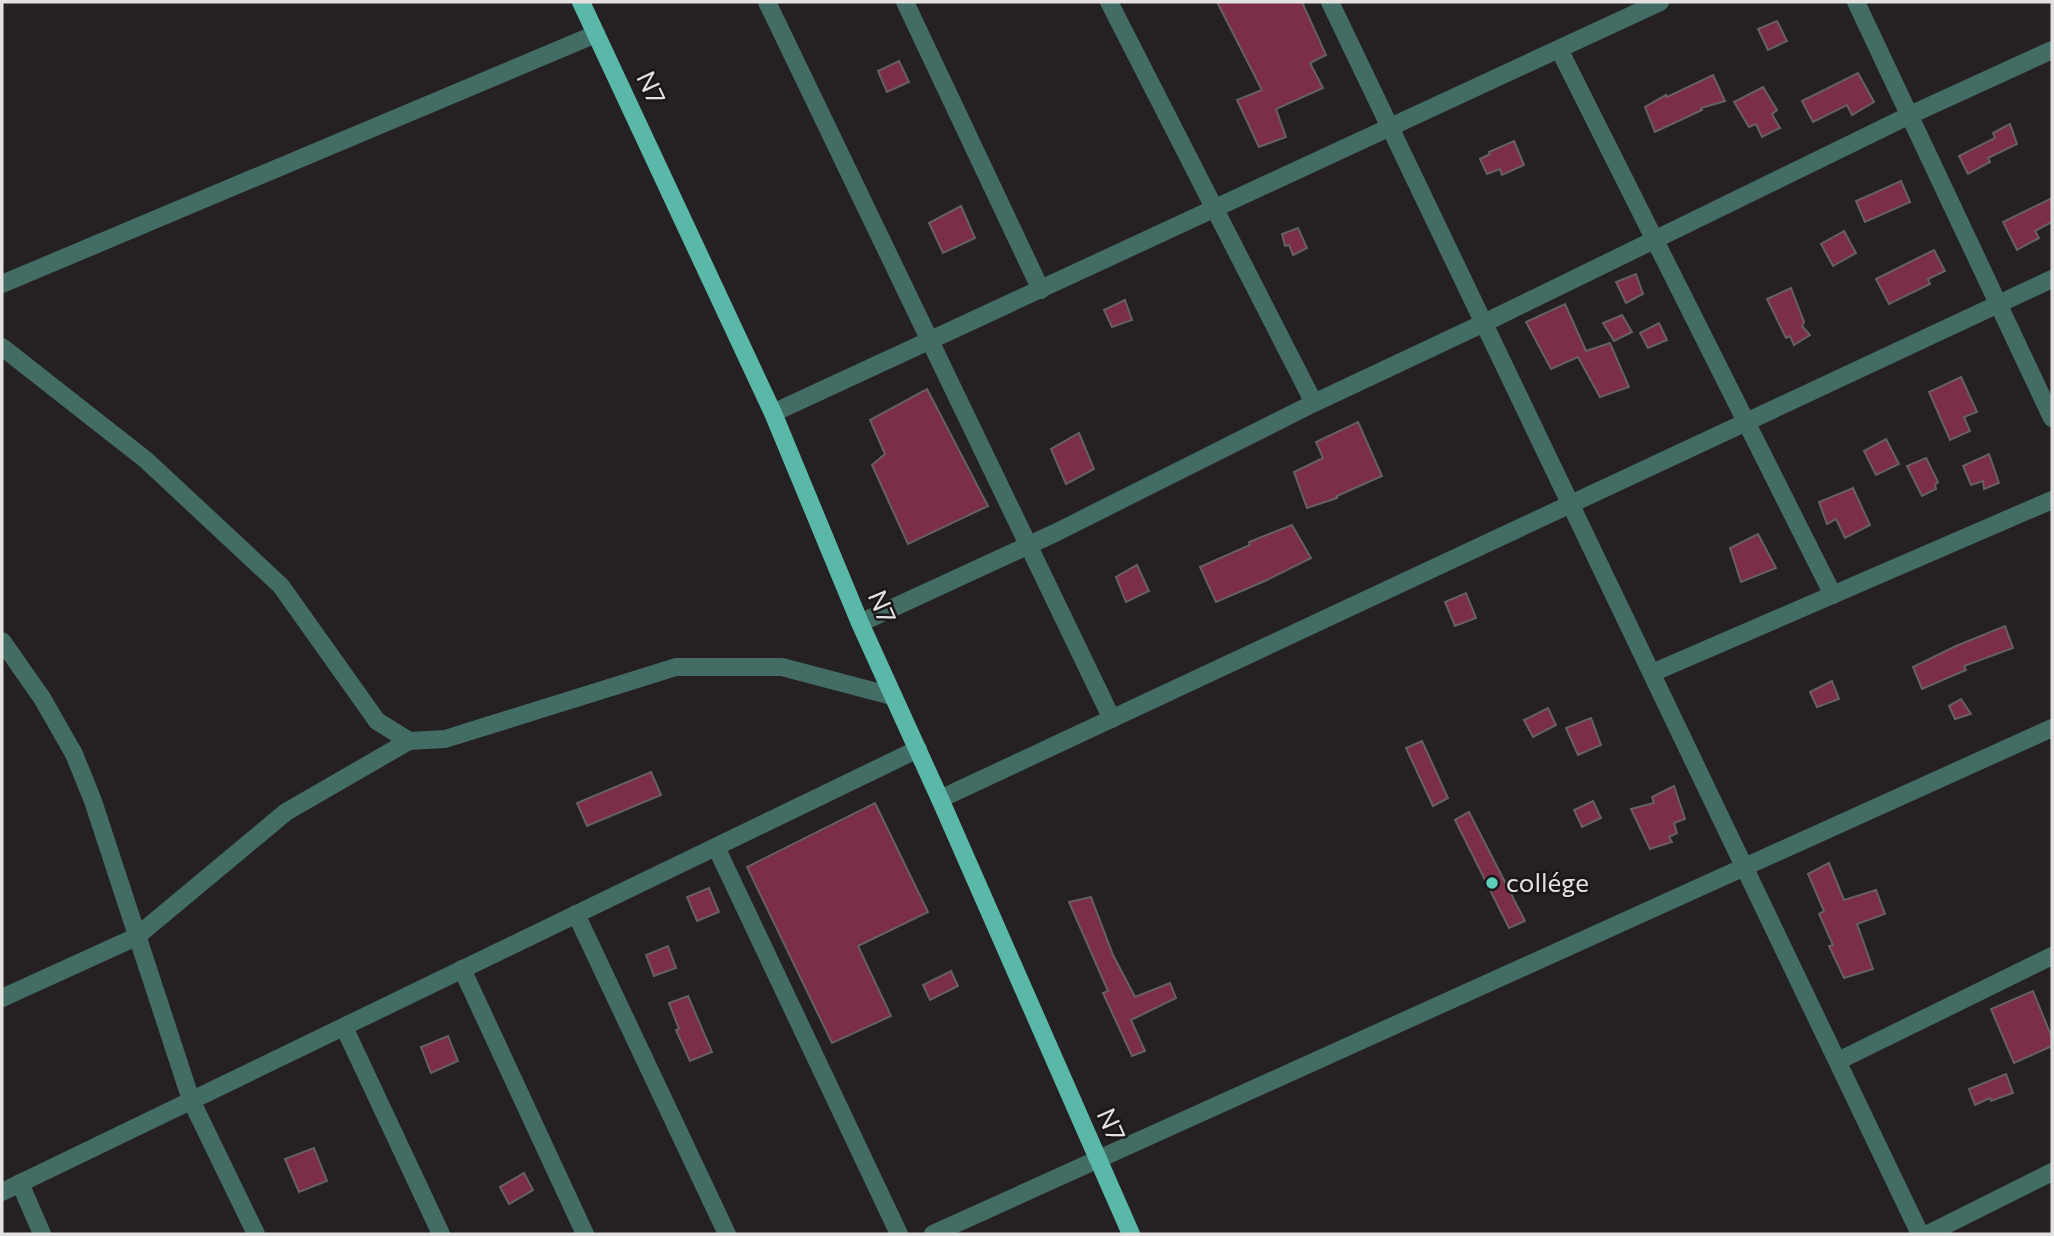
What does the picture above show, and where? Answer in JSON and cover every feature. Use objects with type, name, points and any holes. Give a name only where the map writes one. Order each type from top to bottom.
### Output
[{"type":"main road","name":"N7","points":[[582,2],[773,413],[860,623],[1131,1234]]},
{"type":"street","points":[[767,2],[1112,719]]},
{"type":"street","points":[[905,2],[1041,290]]},
{"type":"street","points":[[1108,2],[1314,403]]},
{"type":"street","points":[[1330,2],[1920,1234]]},
{"type":"street","points":[[773,413],[1660,2]]},
{"type":"street","points":[[1856,2],[2052,418]]},
{"type":"street","points":[[2,284],[596,34]]},
{"type":"street","points":[[1559,49],[1833,594]]},
{"type":"street","points":[[860,623],[1028,545],[1314,403],[1910,115],[2052,50]]},
{"type":"street","points":[[940,799],[2052,279]]},
{"type":"street","points":[[2,347],[146,460],[281,586],[377,721],[409,741]]},
{"type":"street","points":[[1652,673],[2052,499]]},
{"type":"street","points":[[2,641],[42,698],[74,754],[93,801],[191,1100],[256,1234]]},
{"type":"street","points":[[2,998],[136,937],[286,812],[409,741],[445,739],[676,667],[782,667],[892,696]]},
{"type":"street","points":[[933,1234],[2052,728]]},
{"type":"street","points":[[2,1192],[918,749]]},
{"type":"street","points":[[716,847],[899,1234]]},
{"type":"street","points":[[576,914],[727,1234]]},
{"type":"street","points":[[1838,1061],[2052,956]]},
{"type":"street","points":[[462,970],[585,1234]]},
{"type":"street","points":[[344,1027],[440,1234]]},
{"type":"street","points":[[1928,1234],[2052,1172]]},
{"type":"street","points":[[20,1183],[43,1234]]},
{"type":"building","points":[[1217,2],[1302,2],[1326,55],[1310,63],[1323,88],[1276,109],[1286,137],[1259,147],[1237,100],[1262,90]]},
{"type":"building","points":[[1777,21],[1787,41],[1768,50],[1758,29]]},
{"type":"building","points":[[899,61],[909,82],[887,92],[878,71]]},
{"type":"building","points":[[1858,73],[1874,102],[1852,115],[1847,105],[1813,122],[1802,101]]},
{"type":"building","points":[[1713,75],[1725,101],[1701,108],[1702,110],[1655,132],[1645,107]]},
{"type":"building","points":[[1763,87],[1777,110],[1772,114],[1780,128],[1762,137],[1756,124],[1749,127],[1734,102]]},
{"type":"building","points":[[2010,124],[2017,144],[1988,158],[1990,162],[1968,174],[1959,156],[1995,138],[1993,133]]},
{"type":"building","points":[[1514,141],[1524,165],[1502,175],[1500,169],[1487,174],[1480,159]]},
{"type":"building","points":[[1901,181],[1910,202],[1865,222],[1856,201]]},
{"type":"building","points":[[2052,198],[2052,222],[2035,231],[2039,238],[2017,250],[2003,222]]},
{"type":"building","points":[[961,206],[975,238],[943,253],[929,223]]},
{"type":"building","points":[[1298,228],[1307,248],[1293,255],[1289,245],[1285,246],[1282,234]]},
{"type":"building","points":[[1844,231],[1856,253],[1833,266],[1821,244]]},
{"type":"building","points":[[1934,250],[1945,271],[1928,279],[1930,284],[1889,304],[1876,279]]},
{"type":"building","points":[[1636,274],[1643,294],[1626,303],[1616,282]]},
{"type":"building","points":[[1791,288],[1804,322],[1802,326],[1810,335],[1794,345],[1790,336],[1786,338],[1767,299]]},
{"type":"building","points":[[1125,300],[1132,320],[1112,327],[1104,310]]},
{"type":"building","points":[[1565,304],[1586,351],[1610,343],[1629,387],[1600,397],[1578,357],[1551,369],[1526,322]]},
{"type":"building","points":[[1622,315],[1632,332],[1614,341],[1603,323]]},
{"type":"building","points":[[1659,323],[1667,340],[1648,348],[1640,333]]},
{"type":"building","points":[[1961,377],[1977,412],[1964,417],[1970,431],[1950,440],[1929,392]]},
{"type":"building","points":[[927,389],[988,506],[908,544],[872,465],[885,454],[870,420]]},
{"type":"building","points":[[1358,422],[1382,476],[1337,498],[1307,508],[1294,472],[1323,458],[1316,442]]},
{"type":"building","points":[[1079,433],[1094,469],[1066,484],[1051,449]]},
{"type":"building","points":[[1886,439],[1899,464],[1876,475],[1864,451]]},
{"type":"building","points":[[1989,454],[1999,483],[1984,489],[1983,481],[1971,485],[1963,466]]},
{"type":"building","points":[[1926,458],[1938,482],[1936,489],[1922,496],[1907,466]]},
{"type":"building","points":[[1853,488],[1870,525],[1845,538],[1836,519],[1827,524],[1819,502]]},
{"type":"building","points":[[1292,525],[1311,558],[1216,602],[1200,567],[1250,545],[1249,542]]},
{"type":"building","points":[[1758,534],[1776,568],[1741,582],[1730,548]]},
{"type":"building","points":[[1137,565],[1149,591],[1126,602],[1116,577]]},
{"type":"building","points":[[1466,593],[1476,618],[1455,626],[1445,602]]},
{"type":"building","points":[[2005,626],[2013,648],[1964,666],[1966,670],[1922,689],[1913,667]]},
{"type":"building","points":[[1832,681],[1839,699],[1817,707],[1810,692]]},
{"type":"building","points":[[1961,699],[1971,714],[1955,719],[1949,706]]},
{"type":"building","points":[[1548,708],[1556,725],[1533,737],[1524,720]]},
{"type":"building","points":[[1591,718],[1601,745],[1578,755],[1566,728]]},
{"type":"building","points":[[1422,741],[1448,798],[1433,806],[1406,748]]},
{"type":"building","points":[[651,772],[661,795],[587,826],[577,803]]},
{"type":"building","points":[[1674,786],[1685,819],[1674,823],[1677,833],[1669,837],[1672,842],[1650,849],[1631,809],[1654,803],[1652,797]]},
{"type":"building","points":[[1593,801],[1601,818],[1582,827],[1574,810]]},
{"type":"building","points":[[875,803],[928,912],[858,946],[891,1016],[832,1043],[747,867]]},
{"type":"building","points":[[1469,812],[1525,921],[1509,928],[1455,820]]},
{"type":"building","points":[[1829,863],[1844,900],[1876,890],[1885,914],[1857,924],[1873,969],[1844,978],[1829,946],[1833,945],[1819,914],[1824,911],[1808,874]]},
{"type":"building","points":[[709,888],[719,912],[697,921],[687,897]]},
{"type":"building","points":[[1091,897],[1113,955],[1135,997],[1170,983],[1176,998],[1131,1020],[1145,1051],[1132,1056],[1103,993],[1108,991],[1069,902]]},
{"type":"building","points":[[668,946],[676,968],[654,976],[646,955]]},
{"type":"building","points":[[951,971],[958,986],[930,1000],[923,985]]},
{"type":"building","points":[[2033,991],[2052,1038],[2052,1046],[2014,1063],[1991,1009]]},
{"type":"building","points":[[688,996],[712,1052],[690,1061],[676,1030],[679,1029],[669,1003]]},
{"type":"building","points":[[448,1036],[458,1061],[431,1073],[421,1047]]},
{"type":"building","points":[[2006,1074],[2013,1093],[1991,1101],[1990,1098],[1975,1105],[1969,1089]]},
{"type":"building","points":[[314,1148],[327,1181],[299,1192],[285,1159]]},
{"type":"building","points":[[524,1173],[533,1190],[509,1204],[500,1187]]},
{"type":"place","name":"collége","points":[[1492,883]]}]
